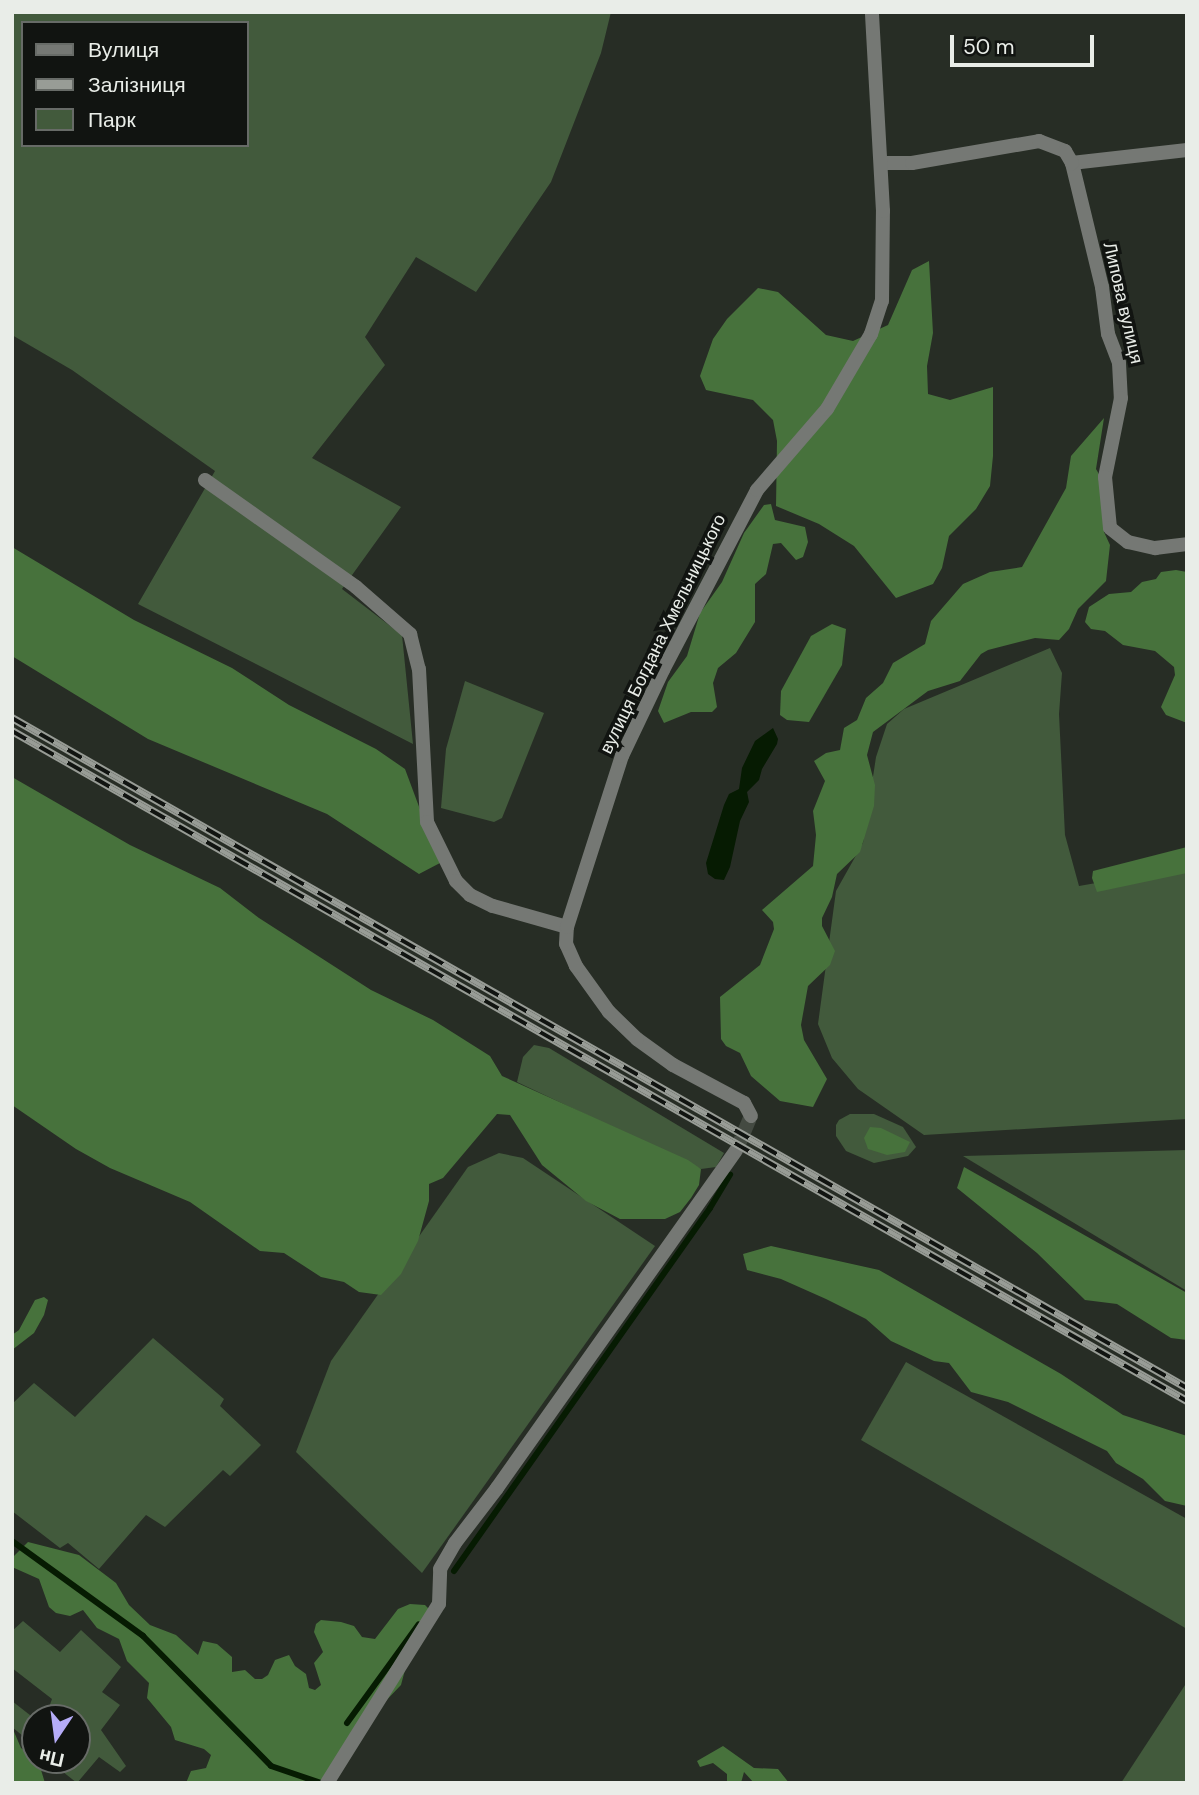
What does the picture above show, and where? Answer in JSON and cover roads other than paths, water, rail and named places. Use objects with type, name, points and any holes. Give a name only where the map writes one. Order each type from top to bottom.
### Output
[{"type":"street","name":"вулиця Богдана Хмельницького","points":[[567,927],[622,756],[702,592],[757,491],[827,409],[871,334],[882,302],[881,163],[872,12]]},
{"type":"street","points":[[881,163],[912,163],[1039,141],[1065,151],[1072,163],[1187,150]]},
{"type":"street","name":"Липова вулиця","points":[[1072,163],[1102,287],[1108,334],[1119,363],[1121,398],[1105,477],[1110,528],[1128,542],[1155,548],[1187,544]]},
{"type":"street","points":[[205,480],[356,587],[411,634],[419,669],[426,822],[450,870],[470,895],[493,906],[567,927],[566,944],[571,955],[609,1012],[637,1038],[673,1065],[744,1103],[751,1116]]},
{"type":"street","points":[[330,1778],[439,1604],[440,1569],[455,1544],[497,1489],[736,1151]]},
{"type":"waterway","points":[[454,1571],[710,1208],[730,1175]]},
{"type":"waterway","points":[[12,1541],[143,1636],[271,1766],[321,1783]]},
{"type":"waterway","points":[[347,1723],[419,1624]]},
{"type":"tunnel","points":[[736,1151],[751,1116]]},
{"type":"railway","points":[[12,718],[1187,1388]]},
{"type":"railway","points":[[12,731],[1187,1401]]}]
